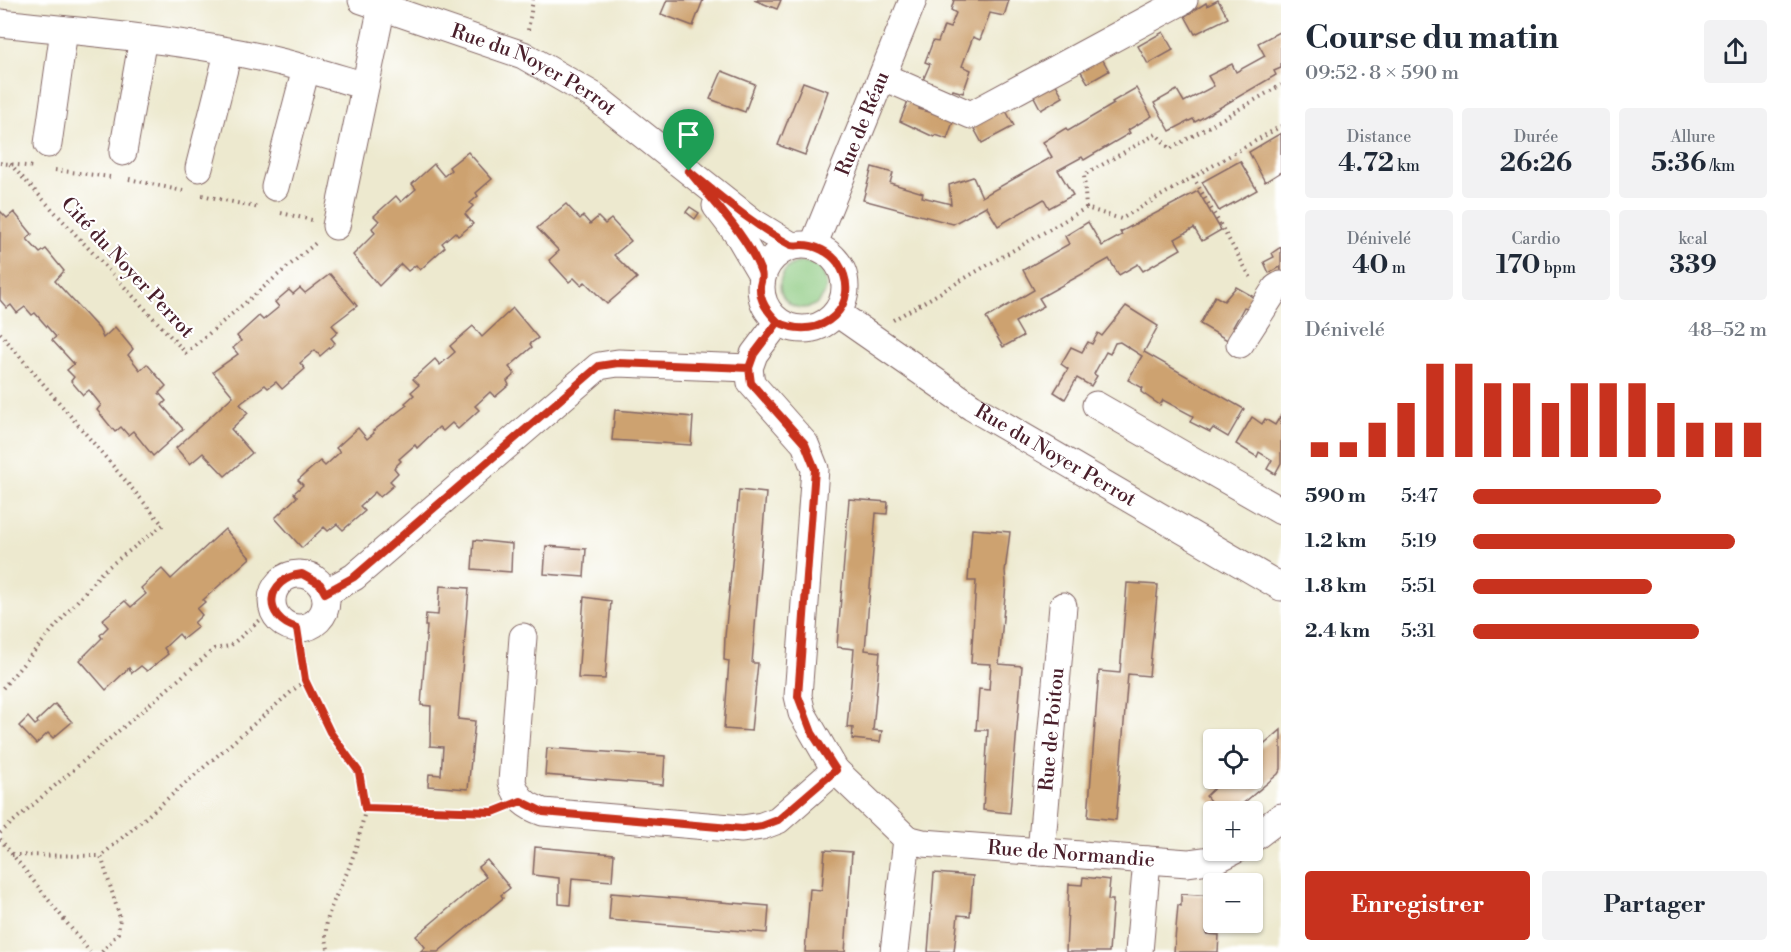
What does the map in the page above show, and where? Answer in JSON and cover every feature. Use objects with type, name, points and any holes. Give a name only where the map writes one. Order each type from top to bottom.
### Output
[{"type":"street","name":"Rue de Réau","points":[[803,246],[884,77],[913,0]]},
{"type":"street","points":[[884,77],[971,115],[1184,0]]},
{"type":"street","points":[[336,226],[365,86],[390,5]]},
{"type":"street","name":"Rue du Noyer Perrot","points":[[390,5],[523,55],[594,96],[753,222],[803,246]]},
{"type":"street","points":[[0,23],[143,38],[306,69],[365,86]]},
{"type":"street","points":[[48,161],[64,30]]},
{"type":"street","points":[[123,152],[143,38]]},
{"type":"street","points":[[199,181],[228,53]]},
{"type":"street","points":[[274,203],[306,69]]},
{"type":"street","name":"Rue du Noyer Perrot","points":[[689,171],[739,236],[762,275]]},
{"type":"street","points":[[803,246],[826,252],[837,261],[843,273],[844,294],[837,313],[827,322],[815,328],[789,328],[778,322],[762,301],[760,288],[762,275],[774,256],[803,246]]},
{"type":"street","points":[[1240,344],[1279,287]]},
{"type":"street","name":"Rue du Noyer Perrot","points":[[837,313],[972,407],[1281,588]]},
{"type":"street","points":[[778,322],[754,354],[749,368],[751,383],[805,444],[815,469],[798,696],[812,733],[836,770],[907,839],[894,952]]},
{"type":"street","points":[[325,593],[354,577],[599,366],[618,363],[749,368]]},
{"type":"street","points":[[1096,405],[1281,511]]},
{"type":"street","points":[[302,574],[312,577],[325,593],[326,604],[316,622],[297,628],[286,625],[273,609],[272,599],[275,589],[282,580],[291,576],[302,574]]},
{"type":"street","name":"Rue de Poitou","points":[[1041,852],[1063,606]]},
{"type":"street","points":[[523,637],[512,782],[521,801],[543,812],[742,829],[762,826],[778,820],[836,770]]},
{"type":"street","points":[[1263,830],[1281,817]]},
{"type":"street","name":"Rue de Normandie","points":[[907,839],[923,843],[1147,860],[1188,863],[1203,861]]},
{"type":"street","points":[[1139,952],[1147,860]]},
{"type":"path","points":[[1086,208],[1084,175],[1155,134],[1170,149],[1281,85]]},
{"type":"path","points":[[869,334],[1086,208],[1121,219],[1281,126]]},
{"type":"path","points":[[0,163],[48,161],[188,192]]},
{"type":"path","name":"Cité du Noyer Perrot","points":[[10,164],[186,353],[336,226]]},
{"type":"path","points":[[1193,177],[1250,276],[1258,284],[1279,287]]},
{"type":"path","points":[[199,181],[274,203],[336,226]]},
{"type":"path","points":[[0,333],[163,525],[103,571],[0,691]]},
{"type":"path","points":[[0,833],[214,649],[230,646],[273,609]]},
{"type":"path","points":[[297,628],[305,680],[330,732],[359,772],[365,808],[348,870],[329,908],[324,930],[328,952]]},
{"type":"path","points":[[12,855],[101,856],[305,680]]},
{"type":"path","points":[[365,808],[493,812],[521,801]]},
{"type":"path","points":[[0,839],[90,952]]},
{"type":"path","points":[[101,856],[120,918],[118,933],[102,952]]},
{"type":"green space","points":[[803,262],[819,269],[826,285],[819,301],[803,308],[787,301],[780,285],[787,269]]},
{"type":"building","points":[[667,0],[703,0],[693,26],[661,14]]},
{"type":"building","points":[[754,0],[781,0],[777,9]]},
{"type":"building","points":[[954,0],[1009,0],[1004,16],[990,13],[980,40],[973,37],[962,66],[971,70],[963,93],[953,90],[952,92],[923,80],[930,64],[925,62],[933,41],[938,42],[944,26],[950,28],[956,13],[951,10]]},
{"type":"building","points":[[1218,0],[1228,18],[1195,34],[1185,16],[1206,3],[1207,6]]},
{"type":"building","points":[[1281,31],[1281,68],[1274,71],[1276,75],[1195,122],[1193,119],[1170,131],[1154,103],[1177,90],[1184,102],[1214,86],[1208,76],[1232,64],[1236,72],[1265,56],[1258,43]]},
{"type":"building","points":[[1163,32],[1173,50],[1148,64],[1138,46]]},
{"type":"building","points":[[1099,53],[1109,71],[1088,83],[1077,65]]},
{"type":"building","points":[[722,71],[755,84],[745,112],[710,99]]},
{"type":"building","points":[[1053,79],[1063,97],[1041,110],[1031,91]]},
{"type":"building","points":[[803,82],[828,91],[805,155],[778,145]]},
{"type":"building","points":[[1136,88],[1152,116],[1128,130],[1130,133],[1084,160],[1082,157],[1058,170],[1073,195],[1049,208],[1044,199],[998,226],[986,206],[953,224],[863,200],[872,167],[893,173],[890,183],[923,193],[922,197],[951,204],[949,185],[973,177],[982,197],[1052,157],[1043,142],[1066,128],[1068,131]]},
{"type":"building","points":[[908,101],[920,106],[919,109],[954,119],[947,139],[936,135],[934,137],[900,121]]},
{"type":"building","points":[[1004,107],[1014,126],[982,143],[972,125]]},
{"type":"building","points":[[1281,133],[1281,172],[1265,182],[1249,152]]},
{"type":"building","points":[[468,152],[492,179],[476,193],[478,196],[470,203],[473,206],[465,214],[473,224],[458,236],[455,232],[442,243],[445,247],[420,270],[416,265],[408,271],[401,264],[379,286],[353,255],[375,233],[372,228],[379,221],[374,216],[396,196],[401,202],[416,189],[412,184],[434,164],[444,176],[451,170],[449,167]]},
{"type":"building","points":[[1240,161],[1257,190],[1219,211],[1202,182]]},
{"type":"building","points":[[1198,191],[1221,230],[1202,241],[1194,228],[1175,239],[1181,249],[1143,271],[1138,264],[1119,275],[1109,259],[1039,298],[1044,306],[1015,322],[1023,336],[1003,347],[986,318],[1034,290],[1023,270],[1069,244],[1065,236],[1088,222],[1102,246],[1122,235],[1120,232]]},
{"type":"building","points":[[566,204],[580,219],[583,216],[590,224],[598,217],[605,224],[611,219],[631,241],[614,255],[637,278],[607,304],[585,282],[581,285],[574,278],[569,282],[549,260],[559,251],[537,228]]},
{"type":"building","points":[[690,207],[699,213],[695,219],[686,212]]},
{"type":"building","points":[[0,211],[7,218],[14,212],[32,234],[27,239],[40,253],[46,249],[64,271],[55,281],[99,329],[103,338],[115,327],[133,349],[128,355],[140,370],[147,364],[166,386],[159,393],[166,401],[162,405],[183,429],[153,456],[133,431],[128,435],[121,427],[115,432],[97,410],[101,405],[89,390],[83,395],[71,381],[74,377],[67,370],[74,364],[52,340],[56,337],[35,313],[32,315],[25,307],[17,313],[11,305],[7,308],[0,300]]},
{"type":"building","points":[[1281,247],[1281,270],[1279,267],[1269,273],[1264,262],[1274,257],[1272,253]]},
{"type":"building","points":[[330,274],[357,306],[332,325],[338,332],[331,338],[335,343],[320,356],[315,350],[300,363],[305,369],[282,389],[276,382],[268,388],[265,385],[240,404],[248,413],[231,429],[252,453],[225,476],[203,453],[190,464],[176,448],[233,396],[213,372],[238,354],[233,348],[241,341],[237,336],[259,316],[263,320],[279,307],[275,302],[289,290],[293,294],[300,288],[305,293]]},
{"type":"building","points":[[1236,287],[1254,297],[1249,308],[1244,307],[1233,327],[1236,329],[1229,341],[1200,324],[1215,296],[1224,301]]},
{"type":"building","points":[[1126,306],[1158,326],[1144,352],[1244,409],[1228,437],[1213,428],[1210,432],[1190,422],[1193,416],[1163,400],[1160,405],[1141,392],[1143,388],[1128,380],[1142,356],[1120,342],[1115,343],[1110,354],[1106,352],[1094,374],[1097,376],[1091,386],[1077,378],[1065,399],[1054,392],[1068,369],[1061,364],[1071,347],[1082,352],[1088,342],[1092,344],[1098,333],[1102,336]]},
{"type":"building","points":[[513,308],[538,338],[530,344],[532,347],[509,367],[515,374],[507,381],[509,385],[495,397],[490,392],[475,406],[479,410],[458,429],[452,423],[443,431],[439,427],[417,448],[415,445],[399,459],[401,461],[394,468],[398,473],[390,481],[394,485],[380,497],[375,492],[360,506],[365,511],[343,530],[337,524],[328,531],[324,527],[302,548],[275,518],[297,497],[294,493],[303,485],[298,480],[320,461],[325,466],[340,452],[336,448],[358,428],[367,439],[374,433],[373,431],[407,405],[405,403],[414,395],[411,392],[419,385],[413,379],[435,359],[440,365],[455,352],[450,346],[473,326],[482,337]]},
{"type":"building","points":[[615,410],[693,417],[691,445],[612,440]]},
{"type":"building","points":[[1281,415],[1281,463],[1275,474],[1267,469],[1272,460],[1259,452],[1257,457],[1236,444],[1252,417],[1262,424],[1265,419],[1275,425]]},
{"type":"building","points":[[739,490],[766,493],[752,663],[758,663],[751,731],[724,729],[729,661],[724,660],[725,637]]},
{"type":"building","points":[[849,499],[888,502],[887,514],[876,513],[865,650],[880,652],[873,730],[882,731],[880,742],[852,739],[853,728],[847,727],[854,649],[837,647]]},
{"type":"building","points":[[225,529],[250,558],[203,600],[205,602],[197,609],[202,615],[194,623],[198,627],[183,639],[179,634],[164,648],[168,654],[147,671],[141,666],[132,673],[129,668],[106,690],[80,660],[102,638],[100,635],[108,627],[102,620],[125,601],[131,607],[146,594],[141,588],[162,569],[171,579]]},
{"type":"building","points":[[972,529],[1010,532],[999,664],[1022,666],[1010,813],[983,810],[988,730],[976,730],[979,689],[989,690],[991,664],[971,663],[976,581],[968,581]]},
{"type":"building","points":[[474,540],[512,544],[511,572],[472,569]]},
{"type":"building","points":[[546,546],[586,549],[584,577],[544,574]]},
{"type":"building","points":[[1127,583],[1158,585],[1149,676],[1128,674],[1116,820],[1088,817],[1099,671],[1120,673]]},
{"type":"building","points":[[440,586],[469,588],[458,719],[475,721],[468,789],[428,786],[429,774],[441,775],[443,747],[430,746],[431,706],[421,705],[426,614],[438,615]]},
{"type":"building","points":[[584,597],[611,601],[605,679],[578,678]]},
{"type":"building","points":[[55,704],[72,722],[53,738],[48,733],[36,744],[19,726],[28,717],[35,725]]},
{"type":"building","points":[[1281,730],[1281,769],[1263,787],[1263,746]]},
{"type":"building","points":[[547,748],[665,756],[663,785],[545,775]]},
{"type":"building","points":[[1213,789],[1260,789],[1246,801],[1210,801],[1206,796]]},
{"type":"building","points":[[535,847],[614,854],[612,881],[572,878],[570,905],[559,904],[559,878],[533,875]]},
{"type":"building","points":[[825,850],[852,852],[845,952],[805,952],[810,889],[822,890]]},
{"type":"building","points":[[487,860],[510,888],[501,895],[503,898],[438,952],[420,952],[425,947],[416,936],[486,877],[478,867]]},
{"type":"building","points":[[934,873],[973,876],[970,916],[958,915],[954,952],[928,952]]},
{"type":"building","points":[[1083,877],[1110,880],[1108,900],[1113,900],[1109,952],[1066,952],[1069,884],[1082,885]]},
{"type":"building","points":[[611,893],[769,906],[767,933],[609,920]]},
{"type":"building","points":[[1181,894],[1203,895],[1203,933],[1219,935],[1218,952],[1174,952],[1178,905],[1181,906]]},
{"type":"route","points":[[689,171],[739,236],[755,261],[762,275],[760,288],[762,301],[768,312],[778,322],[754,354],[749,368],[618,363],[599,366],[354,577],[325,593],[312,577],[302,574],[282,580],[275,589],[272,599],[273,609],[278,619],[286,625],[297,628],[305,680],[330,732],[359,772],[364,789],[365,808],[493,812],[521,801],[543,812],[742,829],[762,826],[778,820],[836,770],[812,733],[802,713],[798,696],[815,469],[805,444],[751,383],[749,368],[754,354],[778,322],[789,328],[802,330],[815,328],[827,322],[837,313],[846,287],[843,273],[837,261],[826,252],[813,246],[792,246],[753,222],[689,171]]}]
